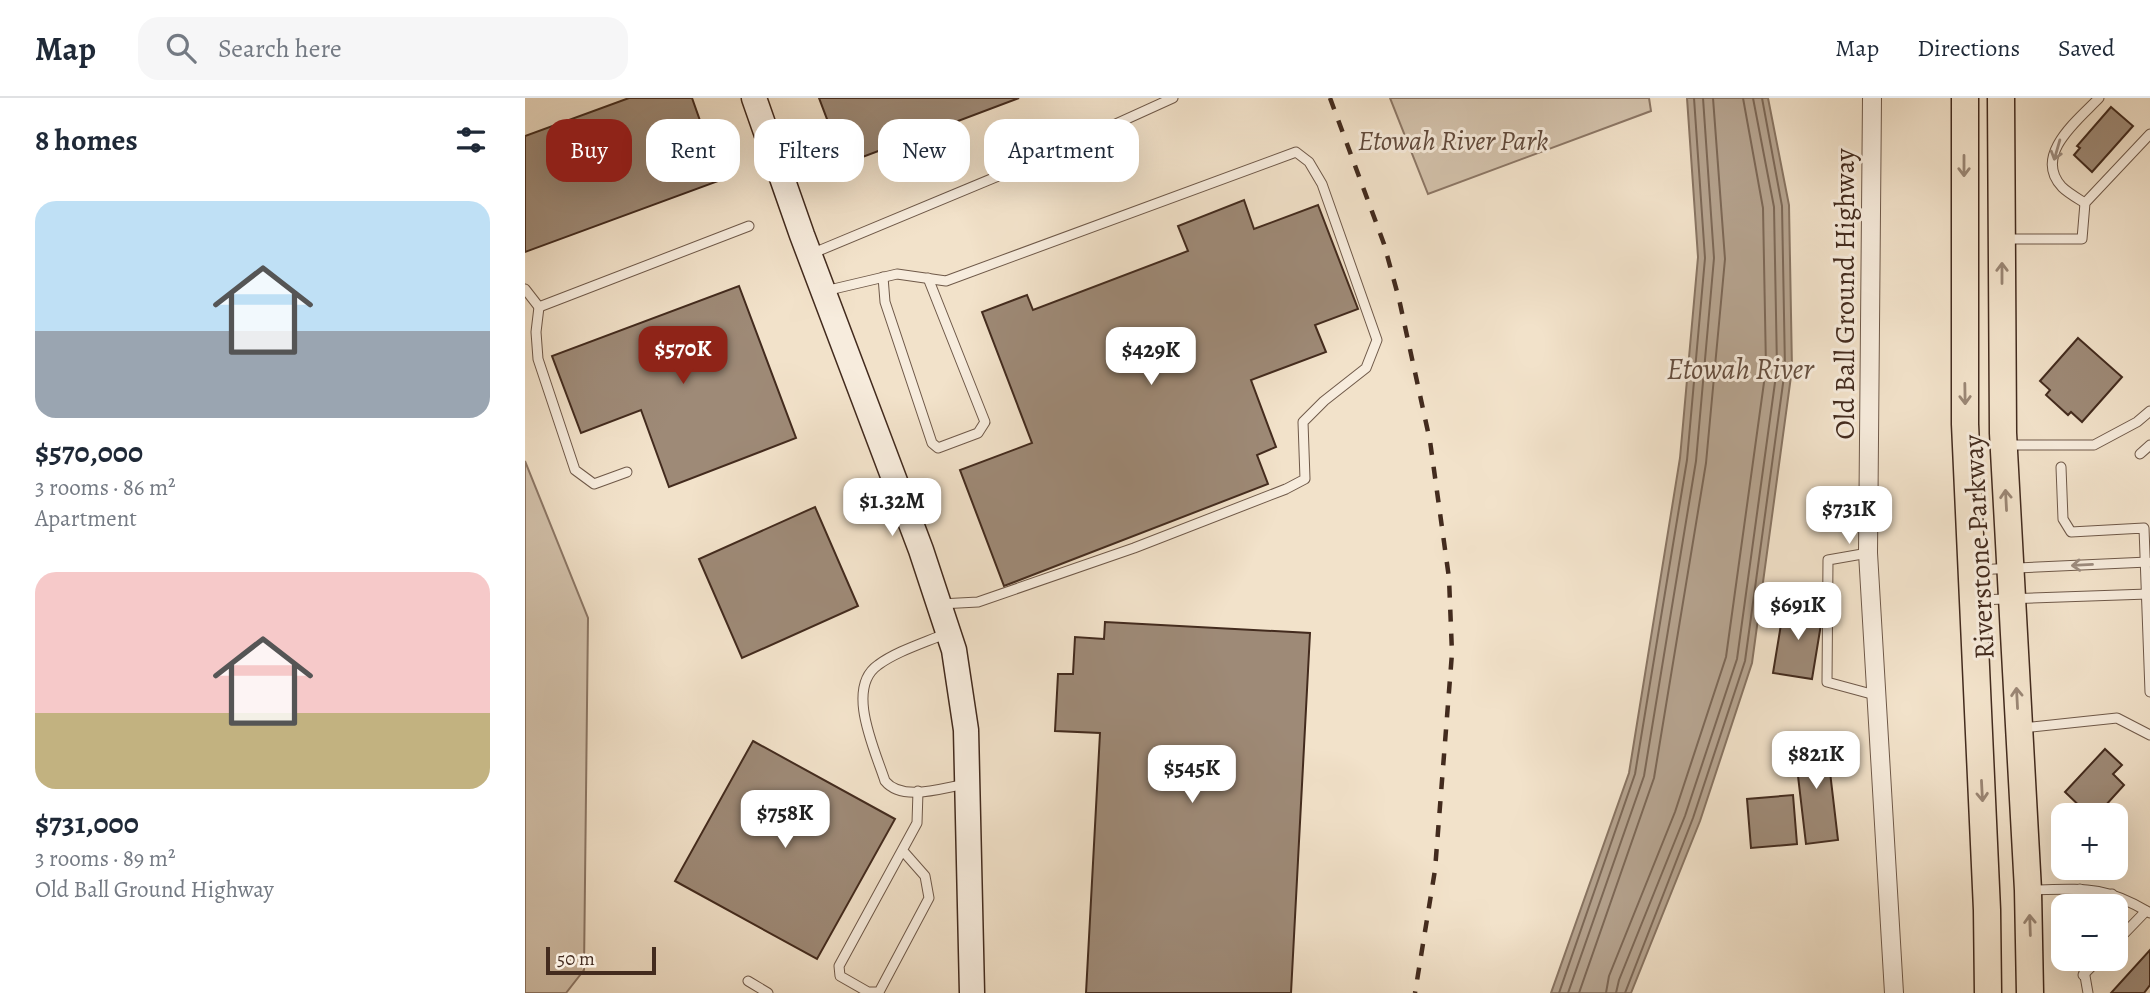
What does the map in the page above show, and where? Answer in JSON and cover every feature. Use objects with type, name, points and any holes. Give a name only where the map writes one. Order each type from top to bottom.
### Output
[{"type":"main road","name":"Riverstone Parkway","points":[[1965,98],[1964,313],[1970,570],[1987,896],[1988,993]]},
{"type":"main road","name":"Riverstone Parkway","points":[[2001,98],[2004,445],[2028,890],[2030,993]]},
{"type":"main road","points":[[2001,137],[2020,98]]},
{"type":"street","points":[[754,98],[954,650],[966,730],[972,993]]},
{"type":"street","name":"Old Ball Ground Highway","points":[[1872,98],[1868,553],[1893,993]]},
{"type":"lane","points":[[810,254],[1032,162],[1173,98]]},
{"type":"lane","points":[[2085,203],[2062,188],[2053,165],[2060,139],[2099,98]]},
{"type":"lane","points":[[2001,239],[2082,239],[2085,203],[2150,134]]},
{"type":"lane","points":[[824,292],[897,274],[946,281],[1296,152],[1309,162],[1322,184],[1377,341],[1366,368],[1304,422],[1305,479],[1286,489],[1134,548],[978,602],[939,604]]},
{"type":"lane","points":[[539,307],[749,226]]},
{"type":"lane","points":[[883,277],[885,302],[932,443],[938,448],[978,433],[985,422],[928,278]]},
{"type":"lane","points":[[525,289],[539,307],[536,332],[538,359],[575,470],[594,484],[627,472]]},
{"type":"lane","points":[[2004,445],[2094,445],[2137,422],[2150,411]]},
{"type":"lane","points":[[2140,454],[2150,445]]},
{"type":"lane","points":[[2061,467],[2063,519],[2071,532],[2144,528],[2150,692]]},
{"type":"lane","points":[[1868,553],[1828,560],[1827,682],[1875,695]]},
{"type":"lane","points":[[1970,570],[2147,562]]},
{"type":"lane","points":[[1972,600],[2148,594]]},
{"type":"lane","points":[[948,632],[880,663],[865,678],[861,688],[861,701],[885,781],[899,792],[968,784]]},
{"type":"lane","points":[[2019,728],[2117,718],[2150,735]]},
{"type":"lane","points":[[903,850],[925,876],[929,898],[879,992],[868,992],[849,983],[840,975],[839,966],[917,823],[918,791]]},
{"type":"lane","points":[[2080,889],[2080,894]]},
{"type":"lane","points":[[2028,890],[2080,889],[2112,894]]},
{"type":"lane","points":[[2128,902],[2148,912],[2128,931]]},
{"type":"lane","points":[[2083,971],[2088,993]]},
{"type":"lane","points":[[2083,975],[2087,971]]},
{"type":"lane","points":[[748,981],[768,993]]},
{"type":"green space","name":"Etowah River Park","points":[[1390,98],[1649,98],[1651,111],[1428,194]]},
{"type":"green space","points":[[525,461],[588,618],[584,970],[566,993],[525,993]]},
{"type":"water","name":"Etowah River","points":[[1687,98],[1768,98],[1789,205],[1792,369],[1752,663],[1700,821],[1631,993],[1551,993],[1629,773],[1680,458],[1698,257]]},
{"type":"building","points":[[629,98],[692,98],[699,119],[646,119],[646,182],[716,182],[525,252],[525,136],[546,128],[546,182],[632,182],[632,119],[572,119]]},
{"type":"building","points":[[819,98],[1019,98],[963,119],[878,119],[878,151],[864,156],[864,119],[827,119]]},
{"type":"building","points":[[2111,107],[2133,126],[2092,172],[2074,155],[2080,148],[2077,146]]},
{"type":"building","points":[[1244,200],[1254,229],[1318,205],[1358,309],[1315,325],[1326,352],[1251,380],[1276,447],[1257,455],[1268,484],[1004,586],[960,470],[1032,443],[982,312],[1027,295],[1033,310],[1188,251],[1178,226]]},
{"type":"building","points":[[739,286],[796,438],[669,487],[641,410],[581,433],[552,356]]},
{"type":"building","points":[[2078,338],[2122,377],[2082,422],[2071,412],[2068,415],[2046,395],[2050,390],[2040,381]]},
{"type":"building","points":[[815,507],[858,606],[742,658],[699,559]]},
{"type":"building","points":[[1784,606],[1823,612],[1812,679],[1773,673]]},
{"type":"building","points":[[1105,622],[1310,633],[1291,993],[1086,993],[1100,733],[1055,731],[1058,674],[1073,674],[1075,637],[1104,639]]},
{"type":"building","points":[[1826,738],[1838,840],[1806,844],[1794,742]]},
{"type":"building","points":[[753,741],[895,819],[817,959],[675,881]]},
{"type":"building","points":[[2105,749],[2122,765],[2113,774],[2124,785],[2108,803],[2076,803],[2065,792]]},
{"type":"building","points":[[1793,795],[1797,844],[1751,848],[1747,799]]},
{"type":"building","points":[[2150,950],[2150,985],[2144,993],[2111,993]]},
{"type":"railway","points":[[1330,98],[1384,244],[1399,299],[1430,441],[1449,578],[1452,653],[1435,870],[1415,993]]}]
